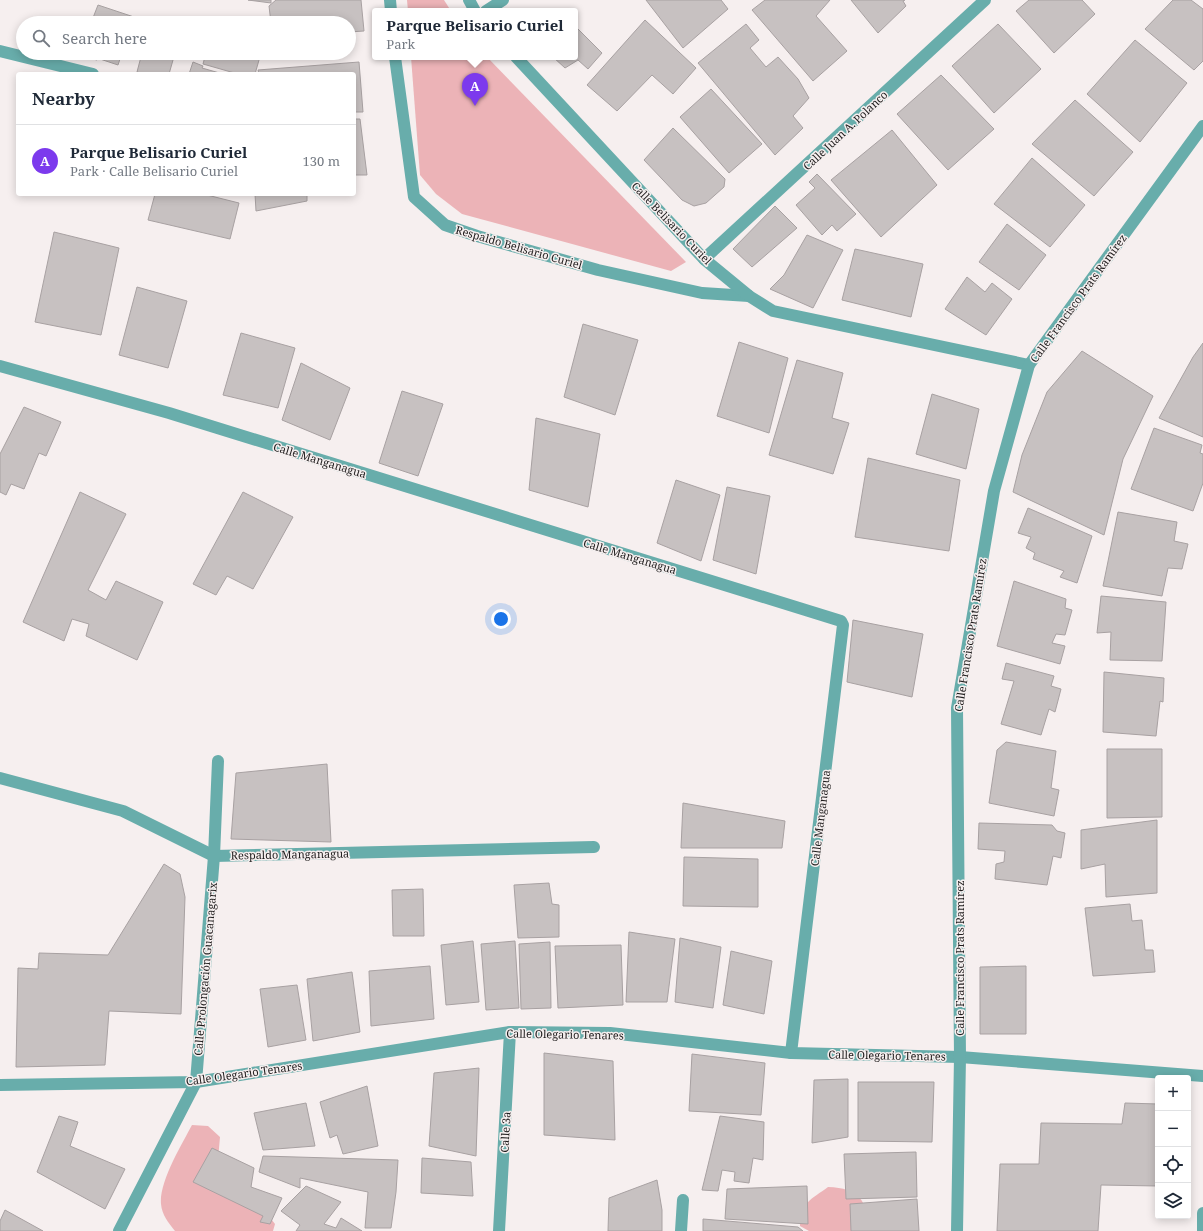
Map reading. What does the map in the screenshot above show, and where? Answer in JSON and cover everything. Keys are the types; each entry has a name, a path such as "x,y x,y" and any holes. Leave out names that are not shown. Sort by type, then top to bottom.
{"street":[{"path":"491,8 503,0"},
{"name":"Calle Juan A. Polanco","path":"704,259 985,0"},
{"path":"0,51 16,55"},
{"path":"36,60 85,72"},
{"name":"Respaldo Belisario Curiel","path":"396,60 414,197 445,225 477,236 598,270 702,293 749,296"},
{"name":"Calle Belisario Curiel","path":"519,60 704,259 749,296 773,311 1029,365"},
{"name":"Calle Francisco Prats Ramírez","path":"957,1231 960,1057 957,708 994,490 1029,365 1203,126"},
{"name":"Calle Manganagua","path":"0,366 169,413 841,621 843,625 792,1054"},
{"name":"Calle Prolongación Guacanagarix","path":"119,1231 196,1082 214,856 218,761"},
{"name":"Respaldo Manganagua","path":"0,778 123,811 214,856 594,847"},
{"name":"Calle Olegario Tenares","path":"0,1085 196,1082 510,1032 610,1033 792,1054 960,1057 1203,1076"},
{"name":"Calle 3a","path":"499,1231 510,1032"},
{"path":"681,1231 683,1200"},
{"path":"1203,1213 1203,1231"}],"shaded area":[{"path":"407,0 444,0 449,8 408,8"},
{"path":"411,60 490,60 686,262 671,271 462,214 436,194 420,175"},
{"path":"192,1125 208,1126 220,1137 217,1170 265,1211 275,1224 273,1231 175,1231 170,1225 163,1212 161,1195 167,1174"},
{"path":"828,1187 847,1190 860,1198 866,1211 868,1231 809,1231 800,1226 800,1218 804,1207 808,1202"}],"building":[{"path":"248,0 271,0 271,3"},
{"path":"276,0 361,0 364,31 356,32 356,16 270,16 269,6"},
{"path":"646,0 721,0 728,9 683,48"},
{"path":"765,0 830,0 816,16 847,51 813,81 752,10"},
{"path":"851,0 905,0 903,1 906,6 878,33"},
{"path":"1029,0 1082,0 1095,14 1054,53 1016,11"},
{"path":"1173,0 1191,0 1203,9 1203,61 1194,70 1145,29"},
{"path":"98,5 131,16 94,16"},
{"path":"645,20 696,68 673,94 652,75 617,111 587,85"},
{"path":"746,24 759,40 750,48 766,67 778,57 798,79 809,98 793,116 803,128 775,155 698,63"},
{"path":"998,24 1041,69 994,113 952,66"},
{"path":"578,29 602,53 588,69 578,60"},
{"path":"1135,40 1187,83 1140,142 1087,94"},
{"path":"103,60 120,60 118,65"},
{"path":"140,60 173,60 170,72 137,72"},
{"path":"204,60 259,60 256,72 231,72 203,64"},
{"path":"556,60 578,60 565,68"},
{"path":"193,62 203,66 202,68 216,72 190,72"},
{"path":"359,62 363,112 356,112 356,72 258,72 258,70"},
{"path":"941,75 994,129 948,170 897,114"},
{"path":"711,89 762,144 729,173 680,117"},
{"path":"1075,100 1133,152 1094,196 1032,144"},
{"path":"356,119 360,119 367,175 356,175"},
{"path":"673,128 725,179 724,187 706,203 694,206 682,200 644,160"},
{"path":"892,130 937,185 881,237 831,180"},
{"path":"1032,158 1085,205 1050,247 994,204"},
{"path":"817,174 856,214 837,231 832,225 822,235 796,205 815,188 809,182"},
{"path":"154,196 211,196 239,203 230,239 148,220"},
{"path":"255,196 307,196 307,201 256,211"},
{"path":"775,206 797,228 752,267 733,249"},
{"path":"1007,224 1046,255 1019,290 979,262"},
{"path":"54,232 119,248 101,335 35,322"},
{"path":"807,235 843,250 813,308 770,289 784,275"},
{"path":"855,249 923,264 911,317 842,300"},
{"path":"967,277 985,292 992,283 1012,299 986,335 945,309"},
{"path":"137,287 187,301 168,368 119,355"},
{"path":"583,324 638,340 615,415 564,397"},
{"path":"241,333 295,348 278,408 223,395"},
{"path":"739,342 788,358 769,433 717,416"},
{"path":"1203,343 1203,437 1159,418 1193,357"},
{"path":"1082,351 1153,396 1123,459 1104,535 1013,492 1022,455 1047,392"},
{"path":"797,360 843,373 832,418 849,423 833,474 769,455"},
{"path":"301,363 350,388 330,440 282,420"},
{"path":"402,391 443,404 418,476 379,463"},
{"path":"932,394 979,409 966,469 916,454"},
{"path":"24,407 61,422 46,456 39,453 24,489 11,484 6,495 0,492 0,454"},
{"path":"536,418 600,434 588,507 529,490"},
{"path":"1154,428 1202,445 1200,453 1203,454 1203,483 1193,511 1131,489"},
{"path":"868,458 960,480 949,551 855,537"},
{"path":"676,480 720,495 701,561 657,543"},
{"path":"727,487 770,496 756,574 713,560"},
{"path":"80,492 126,514 88,590 106,600 116,581 163,602 137,660 86,636 89,624 72,619 64,641 23,622"},
{"path":"243,492 293,517 253,589 227,576 216,595 193,584"},
{"path":"1028,508 1092,536 1077,583 1060,577 1064,571 1033,559 1035,553 1026,548 1031,537 1018,533"},
{"path":"1118,512 1177,522 1174,541 1188,544 1182,569 1168,568 1162,596 1103,586"},
{"path":"1014,581 1066,599 1065,608 1072,610 1065,635 1056,634 1052,643 1065,646 1060,664 997,646"},
{"path":"1101,596 1166,602 1162,661 1110,660 1111,632 1097,633"},
{"path":"853,620 923,634 912,697 847,682"},
{"path":"1006,663 1054,676 1051,686 1061,689 1055,712 1049,709 1041,735 1001,724 1014,681 1002,679"},
{"path":"1104,672 1164,678 1163,702 1160,701 1156,736 1103,732"},
{"path":"1006,742 1056,751 1051,788 1059,790 1054,816 989,803 997,750"},
{"path":"1107,749 1162,749 1162,817 1107,818"},
{"path":"327,764 331,842 231,839 236,773"},
{"path":"683,803 785,821 782,848 681,848"},
{"path":"1157,820 1157,893 1106,897 1105,864 1081,869 1081,830"},
{"path":"979,823 1052,825 1057,831 1065,833 1061,858 1053,856 1047,885 995,879 996,864 1004,862 1005,851 978,849"},
{"path":"684,857 758,859 758,907 683,906"},
{"path":"164,864 180,874 185,897 181,1014 109,1011 105,1065 16,1067 18,968 38,969 39,953 108,955"},
{"path":"549,883 552,904 559,905 559,937 518,938 514,885"},
{"path":"423,889 424,936 393,936 392,890"},
{"path":"1130,904 1132,921 1142,920 1145,950 1153,950 1155,972 1093,976 1085,908"},
{"path":"629,932 675,939 667,1002 626,1002"},
{"path":"680,938 721,947 713,1008 675,1002"},
{"path":"473,941 479,1002 446,1005 441,945"},
{"path":"515,941 519,1008 486,1010 481,944"},
{"path":"550,942 551,1008 521,1009 519,944"},
{"path":"621,945 623,1005 558,1008 555,946"},
{"path":"731,951 772,961 764,1014 723,1005"},
{"path":"430,966 434,1019 371,1026 369,971"},
{"path":"1026,966 1026,1034 980,1034 980,967"},
{"path":"352,972 360,1032 313,1041 307,979"},
{"path":"297,985 306,1040 268,1047 260,989"},
{"path":"544,1053 613,1061 615,1140 544,1135"},
{"path":"692,1054 765,1063 761,1115 689,1111"},
{"path":"479,1068 476,1156 429,1146 434,1073"},
{"path":"848,1079 848,1137 812,1143 814,1080"},
{"path":"858,1082 934,1082 932,1142 858,1141"},
{"path":"367,1086 378,1146 343,1154 337,1135 330,1138 320,1102"},
{"path":"306,1103 315,1146 263,1150 254,1113"},
{"path":"1125,1103 1155,1104 1155,1186 1101,1185 1098,1231 997,1231 1000,1164 1039,1164 1041,1123 1122,1124"},
{"path":"59,1116 78,1122 70,1146 125,1169 105,1209 37,1172"},
{"path":"720,1116 764,1122 763,1160 753,1158 749,1183 734,1181 735,1172 722,1170 718,1191 702,1190"},
{"path":"212,1148 254,1168 251,1187 282,1198 270,1224 260,1222 263,1216 193,1182"},
{"path":"916,1152 917,1197 846,1199 844,1154"},
{"path":"263,1156 398,1160 396,1192 391,1228 365,1228 368,1192 300,1178 300,1188 259,1172"},
{"path":"422,1158 471,1162 473,1196 421,1193"},
{"path":"657,1180 662,1210 662,1231 608,1231 609,1198"},
{"path":"306,1186 341,1202 324,1224 336,1228 341,1218 362,1231 296,1231 300,1225 281,1211"},
{"path":"807,1186 808,1224 725,1219 727,1189"},
{"path":"917,1199 919,1231 851,1231 850,1204"},
{"path":"5,1210 43,1231 0,1231 0,1221"},
{"path":"703,1219 798,1227 803,1231 703,1231"}],"place":[{"name":"Parque Belisario Curiel","path":"475,106"}]}
